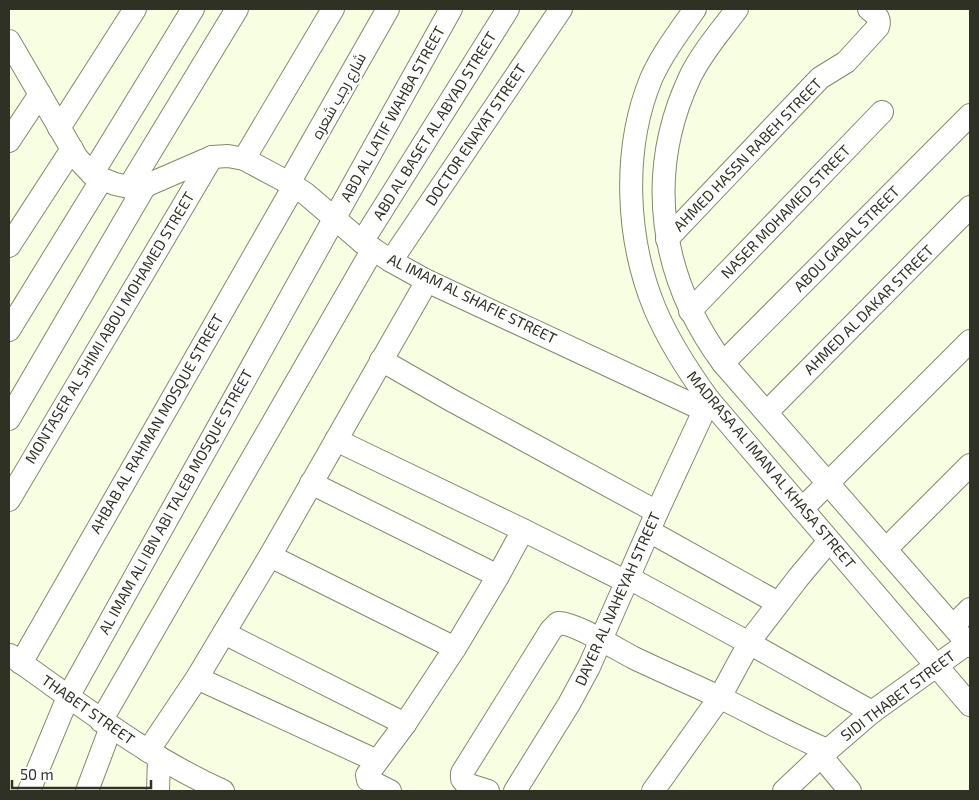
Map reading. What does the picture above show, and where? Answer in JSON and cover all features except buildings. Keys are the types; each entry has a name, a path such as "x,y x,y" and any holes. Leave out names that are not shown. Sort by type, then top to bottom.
{"street":[{"path":"59,128 135,9"},
{"path":"9,330 193,9"},
{"path":"9,419 237,9"},
{"path":"244,159 333,9"},
{"name":"شارع رجب شعره","path":"291,184 388,9"},
{"name":"ABD AL LATIF WAHBA STREET","path":"335,219 451,9"},
{"name":"ABD AL BASET AL ABYAD STREET","path":"375,251 508,9"},
{"name":"DOCTOR ENAYAT STREET","path":"375,251 561,9"},
{"name":"MADRASA AL IMAN AL KHASA STREET","path":"695,9 664,54 652,78 644,100 633,155 633,217 644,275 663,326 707,405 802,509 970,705"},
{"path":"738,9 700,60 687,85 674,120 666,156 664,211 667,239 676,276 690,311 718,357 969,645"},
{"name":"AHMED HASSN RABEH STREET","path":"667,239 820,78 846,62 878,28 880,22 878,16 869,9"},
{"path":"9,43 59,128 84,166 97,176 115,184 137,186"},
{"path":"9,141 40,94"},
{"name":"NASER MOHAMED STREET","path":"690,311 882,112"},
{"name":"ABOU GABAL STREET","path":"687,370 718,357 970,115"},
{"path":"9,246 72,149"},
{"name":"AL IMAM AL SHAFIE STREET","path":"137,186 212,157 228,156 244,159 291,184 375,251 427,281 707,405"},
{"name":"MONTASER AL SHIMI ABOU MOHAMED STREET","path":"9,500 212,157"},
{"name":"AHBAB AL RAHMAN MOSQUE STREET","path":"14,663 291,184"},
{"name":"AHMED AL DAKAR STREET","path":"767,412 970,207"},
{"name":"AL IMAM ALI IBN ABI TALEB MOSQUE STREET","path":"29,791 68,696 335,219"},
{"path":"87,791 106,724 375,251"},
{"path":"158,791 154,754 427,281"},
{"path":"802,509 970,341"},
{"path":"381,360 502,428 778,603"},
{"name":"DAYER AL NAHEYAH STREET","path":"515,791 569,704 602,640 652,522 707,405"},
{"path":"336,440 420,482 628,580 749,643 872,712"},
{"path":"886,549 970,465"},
{"path":"311,483 498,576"},
{"path":"390,791 367,779 367,775 405,724 455,648 523,530"},
{"path":"653,791 720,698 749,643 778,603 829,541"},
{"path":"270,556 455,648"},
{"path":"953,626 970,609"},
{"path":"488,791 466,784 462,779 462,773 551,630 558,623 602,640 673,677 781,729 824,753 850,791"},
{"path":"224,633 405,724"},
{"name":"SIDI THABET STREET","path":"791,789 824,753 872,712 969,645"},
{"name":"THABET STREET","path":"14,663 68,696 106,724 154,754 222,791"},
{"path":"197,678 377,761"}]}
